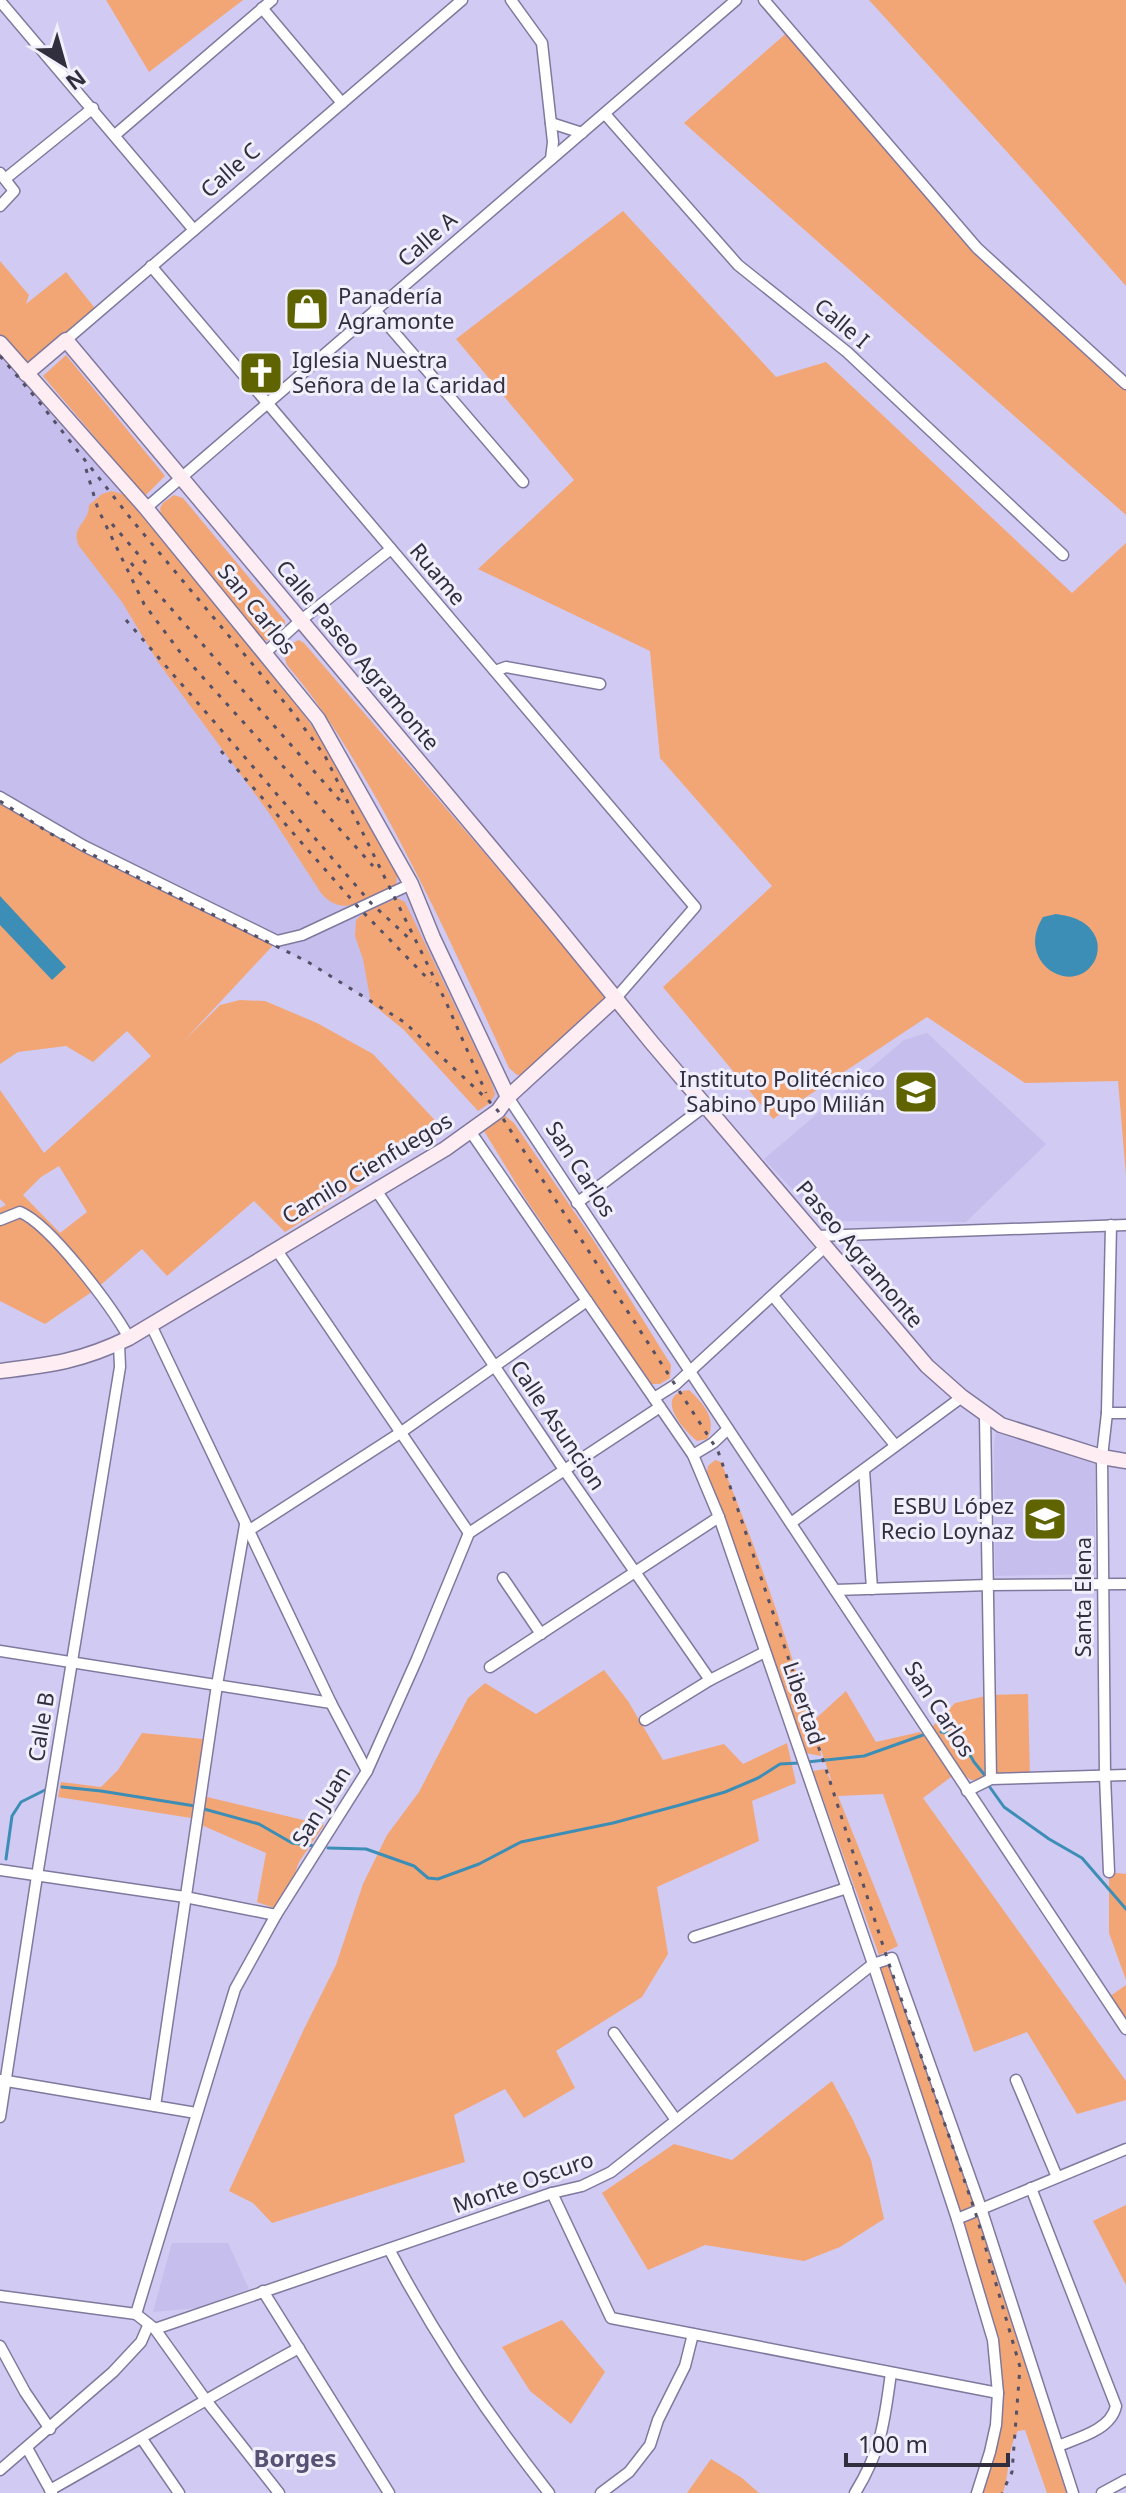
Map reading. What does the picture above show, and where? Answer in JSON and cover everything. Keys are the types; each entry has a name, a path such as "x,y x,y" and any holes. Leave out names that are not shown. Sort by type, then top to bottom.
{"street":[{"path":"115,135 272,0"},
{"name":"Calle C","path":"26,374 462,0"},
{"path":"511,0 542,43 551,123 551,159"},
{"name":"Calle A","path":"146,508 736,0"},
{"path":"764,0 977,248 1126,384"},
{"path":"0,1 194,230"},
{"path":"262,8 342,103"},
{"path":"0,206 14,191 3,176 93,108"},
{"name":"Calle I","path":"605,114 738,265 847,352 1063,555"},
{"path":"551,123 582,133"},
{"name":"Ruame","path":"151,266 695,907"},
{"path":"375,310 523,482"},
{"name":"Calle Paseo Agramonte","path":"66,340 616,998"},
{"name":"San Carlos","path":"0,343 146,508 318,719 411,884 508,1097 1126,2029"},
{"path":"265,653 391,549"},
{"path":"495,671 506,667 600,684"},
{"path":"0,797 84,846 277,941 302,935 411,884"},
{"name":"Camilo Cienfuegos","path":"0,1371 72,1361 124,1341 470,1131 498,1111 508,1097 616,998 695,907"},
{"name":"Paseo Agramonte","path":"616,998 921,1360 962,1397 1001,1425 1102,1457 1126,1461"},
{"path":"577,1203 705,1106"},
{"name":"Libertad","path":"470,1131 693,1455 719,1517 873,1964 957,2219 993,2340 998,2393 996,2425 977,2493"},
{"name":"Calle Asuncion","path":"376,1190 710,1680"},
{"path":"0,1220 20,1212 28,1215 115,1313 124,1341"},
{"name":"Santa Elena","path":"1109,1872 1102,1457 1107,1413 1111,1225"},
{"path":"276,1249 469,1533 565,1471 657,1403 773,1296 822,1241 1126,1225"},
{"path":"773,1296 895,1445"},
{"path":"155,2106 217,1685 246,1528 400,1433 587,1301"},
{"path":"151,1325 246,1528 367,1771"},
{"name":"Calle B","path":"0,2117 3,2081 124,1341"},
{"path":"791,1523 962,1397"},
{"path":"1107,1413 1126,1413"},
{"path":"985,1415 991,1779"},
{"path":"693,1455 728,1429"},
{"path":"864,1470 872,1589"},
{"path":"490,1667 719,1517"},
{"name":"San Juan","path":"136,2314 235,1989 276,1915 367,1771 469,1533"},
{"path":"503,1578 541,1634"},
{"path":"835,1590 1126,1584"},
{"path":"0,1651 331,1703"},
{"path":"645,1720 710,1680 765,1652"},
{"path":"967,1791 991,1779 1126,1775"},
{"path":"0,1870 185,1897 276,1915"},
{"path":"694,1937 847,1888"},
{"name":"Monte Oscuro","path":"152,2327 552,2193 582,2186 611,2172 873,1964 887,1958 894,1960 981,2208"},
{"path":"614,2033 676,2120"},
{"path":"1016,2080 1057,2177"},
{"path":"3,2081 196,2113"},
{"path":"957,2219 1126,2149"},
{"path":"1031,2188 1116,2406 1114,2416 1103,2426 1058,2446"},
{"path":"552,2193 611,2318 998,2393"},
{"path":"981,2208 1073,2493"},
{"path":"389,2249 422,2311 463,2377 549,2493"},
{"path":"263,2291 389,2493"},
{"path":"0,2296 136,2314 152,2327 279,2493"},
{"path":"0,2470 50,2429 131,2354 152,2327"},
{"path":"601,2493 629,2472 650,2445 658,2420 685,2366 693,2334"},
{"path":"0,2346 50,2429"},
{"path":"27,2448 51,2492 205,2399 299,2348"},
{"path":"855,2493 871,2468 883,2433 891,2373"},
{"path":"142,2439 179,2493"},
{"path":"1102,2493 1126,2480"}],"shaded area":[{"path":"106,0 243,0 149,72"},
{"path":"869,0 1126,0 1126,286 1027,174"},
{"path":"790,30 977,248 1126,384 1126,515 684,123"},
{"path":"623,211 776,377 826,362 1072,593 1126,543 1126,1175 1118,1081 1025,1083 927,1017 773,1119 663,987 772,886 660,758 650,651 478,569 574,480 456,339"},
{"path":"0,261 29,295 26,304 66,272 98,312 26,374 0,343"},
{"path":"0,343 318,719 400,861 508,1097 498,1111 404,1022 308,962 51,834 0,801"},
{"path":"66,355 165,476 145,496 43,376"},
{"path":"112,491 125,495 304,715 319,736 397,876 396,885 348,906 330,901 321,893 269,813 158,662 122,602 79,546 78,529 89,505 102,494"},
{"path":"174,495 183,498 285,621 285,625 267,641 161,514 163,503"},
{"path":"299,640 602,990 605,997 602,1002 522,1075 509,1068 463,968 379,803 336,731 287,665 286,650"},
{"path":"0,801 51,834 277,941 183,1042 220,1005 240,1000 265,1001 317,1023 373,1054 445,1131 285,1232 254,1201 167,1276 142,1249 96,1289 45,1324 0,1301 0,1208 6,1205 0,1199 0,1090 44,1153 151,1056 127,1031 93,1062 66,1046 18,1052 0,1064","holes":["59,1166 87,1212 60,1233 23,1195 41,1177"]},
{"path":"397,898 405,902 491,1081 495,1094 490,1103 478,1111 404,1030 371,1003 363,959 355,936 356,920"},
{"name":"Instituto Politécnico Sabino Pupo Milián","path":"927,1033 1046,1144 966,1222 822,1221 764,1159 904,1040"},
{"path":"504,1115 514,1123 594,1241 671,1365 670,1378 660,1384 651,1384 525,1198 484,1131"},
{"path":"689,1390 704,1406 710,1419 707,1439 697,1441 684,1429 674,1412 673,1398"},
{"name":"ESBU López Recio Loynaz","path":"996,1433 1095,1464 1095,1574 995,1576"},
{"path":"715,1460 721,1462 746,1526 812,1722 846,1691 876,1742 920,1732 955,1767 931,1728 955,1703 990,1695 1028,1694 1030,1778 971,1780 959,1771 923,1798 1126,2081 1126,2100 1077,2114 1027,2032 974,2052 883,1794 838,1796 898,1946 879,1955 813,1771 825,1769 833,1785 820,1747 821,1756 806,1753 707,1472 708,1466"},
{"path":"604,1670 628,1701 663,1760 724,1744 743,1764 787,1743 796,1783 752,1801 759,1841 657,1887 668,1954 642,1997 556,2051 575,2088 524,2118 505,2089 454,2115 465,2162 272,2223 253,2203 229,2191 336,1965 363,1884 387,1835 419,1792 468,1698 485,1683 536,1714"},
{"path":"142,1733 203,1739 191,1818 58,1797 61,1782 101,1787 118,1770"},
{"path":"203,1796 324,1825 274,1908 257,1902 266,1853 199,1824"},
{"path":"1109,1872 1126,1874 1126,1980 1109,1933"},
{"path":"892,1958 1073,2493 1047,2493 1025,2430 1018,2431 1014,2438 1003,2493 977,2493 996,2425 993,2340 873,1964"},
{"path":"1126,1985 1126,2029 1106,1999"},
{"path":"832,2081 871,2160 884,2219 840,2247 804,2261 705,2245 648,2270 602,2193 674,2144 732,2160"},
{"path":"1126,2205 1126,2285 1093,2221"},
{"path":"172,2243 228,2243 249,2289 197,2308 153,2312"},
{"path":"562,2320 605,2372 571,2424 530,2391 502,2347"},
{"path":"711,2459 742,2478 759,2493 687,2493"}],"water":[{"path":"0,896 66,967 52,980 0,925"},
{"path":"1056,914 1079,920 1089,927 1096,938 1098,947 1094,962 1084,972 1073,976 1061,975 1049,970 1041,961 1036,948 1036,933 1043,917"}],"waterway":[{"path":"941,1732 958,1734 987,1778"},
{"path":"807,1762 864,1756 923,1735"},
{"path":"328,1848 366,1849 414,1866 428,1878 438,1879 479,1864 521,1842 680,1805 725,1792 758,1778 780,1764 799,1763"},
{"path":"989,1786 1004,1807 1082,1858 1126,1909"},
{"path":"62,1787 195,1806"},
{"path":"6,1859 12,1816 21,1802 45,1790"},
{"path":"204,1809 259,1824 292,1843 315,1846"}],"railway":[{"path":"0,356 290,709 325,756 446,1002 486,1093"},
{"path":"86,469 98,509 144,604 180,652 373,866"},
{"path":"112,524 151,569"},
{"path":"131,563 342,803"},
{"path":"126,620 371,903 413,942"},
{"path":"221,751 359,908 431,982"},
{"path":"0,801 51,834 308,962 404,1022 498,1111 718,1451 975,2211 1020,2367 1012,2472 1002,2493"}],"place":[{"name":"Panadería Agramonte","path":"307,309"},
{"name":"Iglesia Nuestra Señora de la Caridad","path":"261,373"},
{"name":"Instituto Politécnico Sabino Pupo Milián","path":"916,1092"},
{"name":"ESBU López Recio Loynaz","path":"1045,1519"}],"district":[{"name":"Borges","path":"295,2459"}]}
